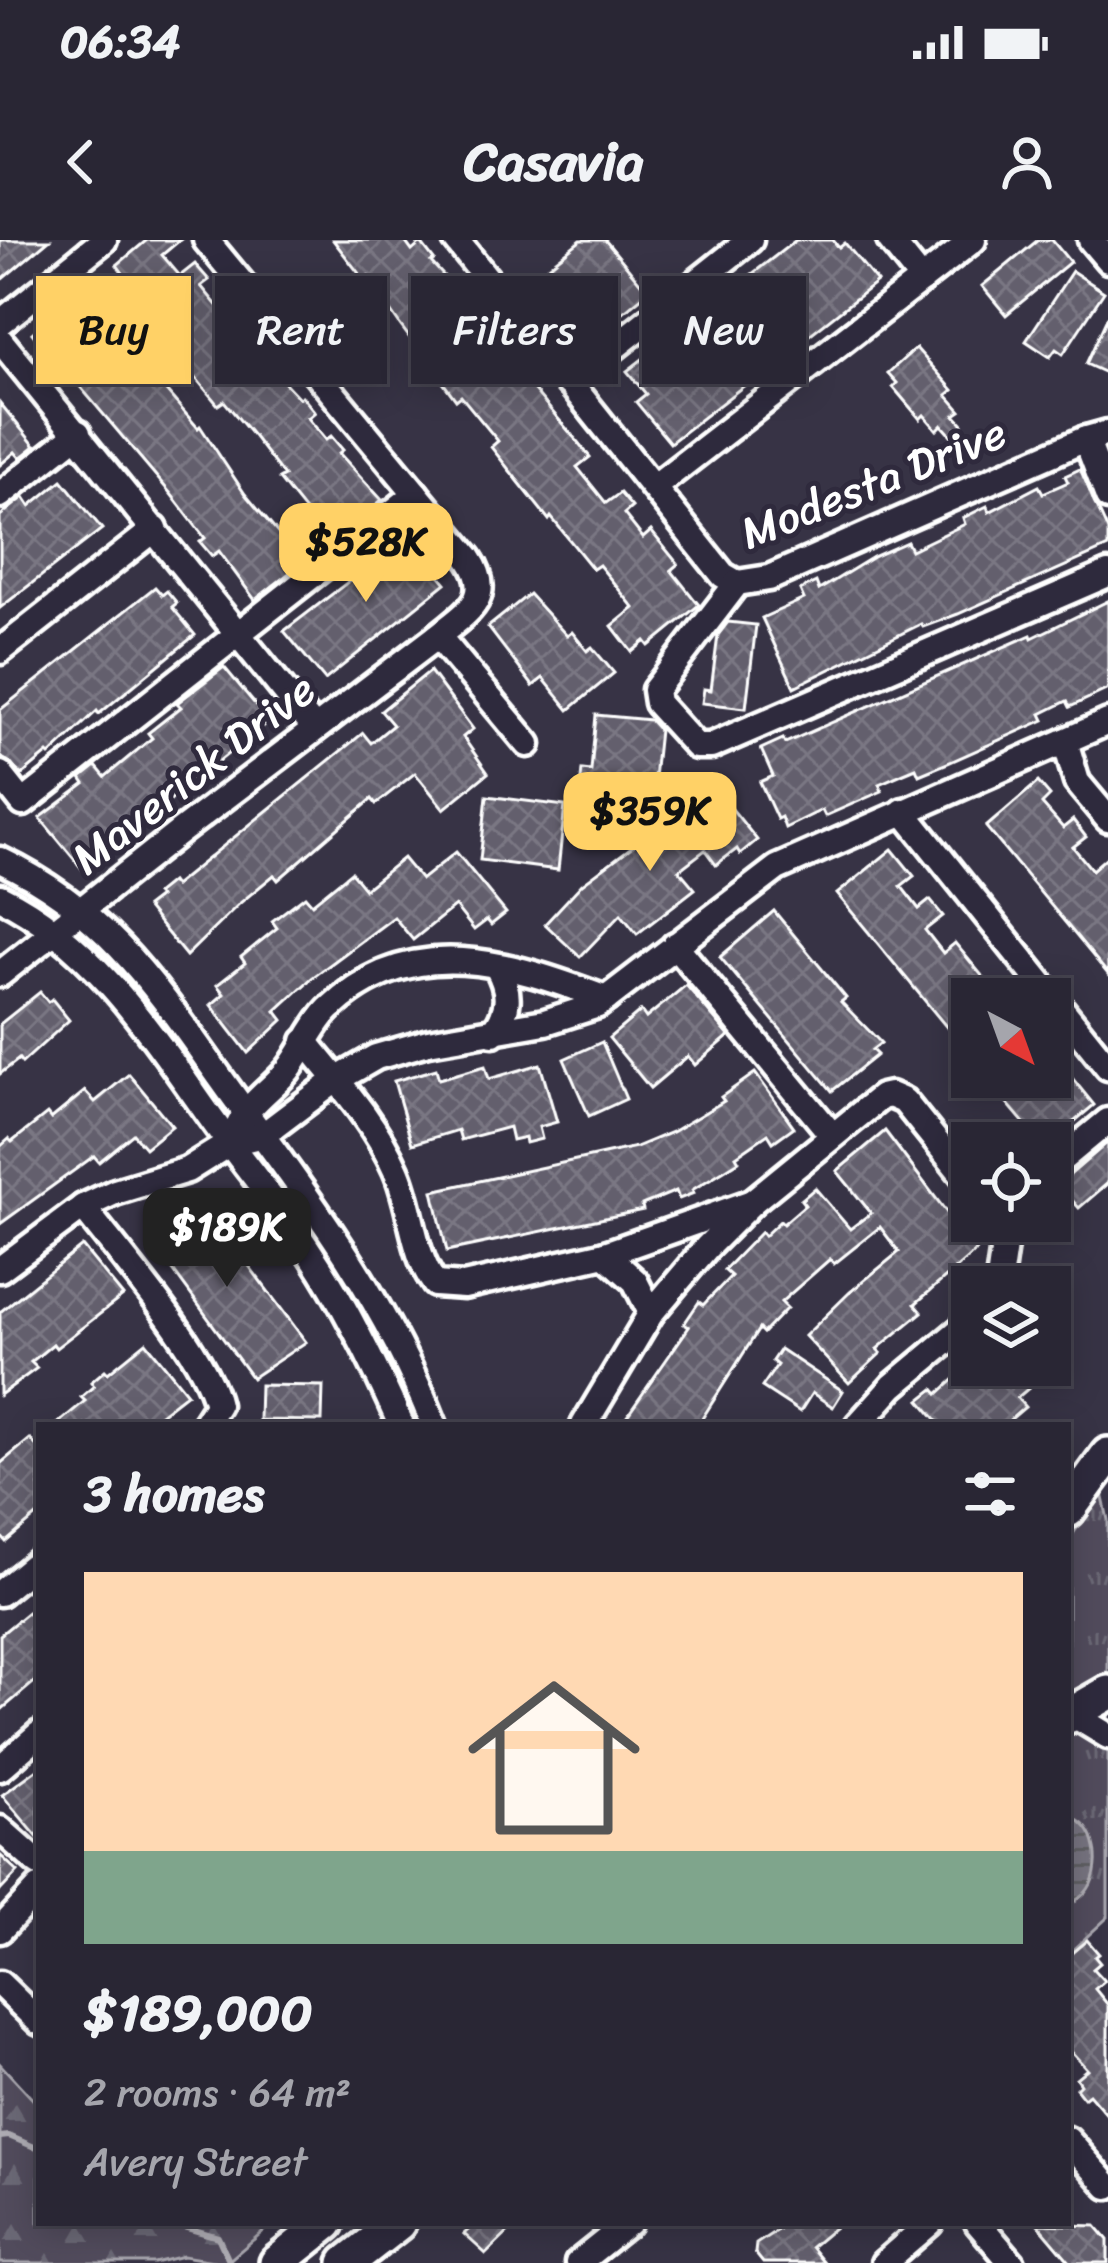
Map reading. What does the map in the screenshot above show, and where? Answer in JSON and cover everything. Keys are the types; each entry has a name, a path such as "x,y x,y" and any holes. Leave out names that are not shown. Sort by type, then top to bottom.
{"main road":[{"path":"1071,1506 1108,1455"},
{"path":"1071,1714 1108,1693"},
{"path":"287,2255 323,2226"},
{"path":"347,2263 394,2226"}],"street":[{"path":"0,323 104,240"},
{"path":"0,775 22,803 416,494 206,240"},
{"path":"456,240 484,276"},
{"path":"890,240 922,280"},
{"path":"654,487 973,240"},
{"path":"1091,240 1108,260"},
{"path":"618,342 736,244"},
{"path":"0,340 315,729"},
{"path":"570,384 723,575 737,584 656,690 657,703 696,746 711,746 1108,574"},
{"path":"0,495 78,433"},
{"path":"1097,436 1108,497"},
{"name":"Modesta Drive","path":"737,584 769,578 1097,436"},
{"name":"Maverick Drive","path":"0,974 475,605 481,584 473,565 416,494"},
{"path":"0,651 155,529"},
{"path":"438,636 528,745"},
{"path":"0,1269 83,1207 187,1170 230,1143 263,1135 336,1080 376,1057 428,1042 545,1022 606,999 767,874 1108,722"},
{"path":"1065,741 1077,782 1108,819"},
{"path":"904,811 1108,1067"},
{"path":"0,860 47,884 119,943 336,1234 369,1287 433,1422"},
{"path":"0,897 56,932 118,995 169,1057 310,1251 344,1306 400,1422"},
{"path":"676,945 832,1136"},
{"path":"230,1143 246,1112 290,1068 326,1011 389,967 445,959 563,982 606,999"},
{"path":"493,1033 508,1000 497,967"},
{"path":"305,1041 372,1126 394,1165 426,1270 435,1284 464,1286 605,1255 752,1202"},
{"path":"586,1422 652,1313 706,1247 752,1202 871,1104 890,1095 904,1101 951,1160"},
{"path":"1071,1151 1108,1121"},
{"path":"83,1207 206,1376 210,1415"},
{"path":"605,1255 635,1281 652,1313"},
{"path":"861,1422 893,1386 951,1338"},
{"path":"0,1593 36,1563"},
{"path":"1071,1716 1108,1736"},
{"path":"0,1768 36,1737"},
{"path":"0,1829 36,1861"},
{"path":"0,1930 36,1891"},
{"path":"0,1984 36,2019"},
{"path":"1071,2143 1108,2186"},
{"path":"578,2263 624,2226"},
{"path":"884,2263 927,2226"},
{"path":"981,2226 1012,2263"}],"green space":[{"path":"1102,1493 1108,1520 1108,1679 1071,1699 1071,1537"},
{"path":"1108,1714 1108,1917 1071,1951 1071,1733"},
{"path":"0,2064 36,2103 36,2226 269,2226 226,2263 183,2256 154,2263 0,2263"}],"shaded area":[{"path":"1071,1818 1086,1828 1095,1849 1095,1873 1085,1893 1071,1904"}],"building":[{"path":"0,240 49,240 0,281"},
{"path":"147,240 180,240 162,255 180,276 125,276 117,265"},
{"path":"333,240 404,240 412,251 421,243 444,276 411,276 411,340 387,306 387,276 361,276"},
{"path":"581,240 605,240 642,285 642,297 618,316 618,276 536,276"},
{"path":"796,240 833,240 839,248 845,243 877,282 806,338 806,276 750,276"},
{"path":"1038,240 1052,240 1070,262 1006,315 982,286"},
{"path":"195,264 209,280 201,286 215,303 215,384 286,384 315,412 308,418 326,440 331,436 343,450 339,453 382,500 329,541 279,479 284,476 254,437 224,401 218,405 191,372 191,276 180,276"},
{"path":"1072,271 1104,292 1063,354 1056,349 1050,357 1026,341"},
{"path":"1108,316 1108,374 1086,364"},
{"path":"916,348 953,390 947,395 961,411 955,415 963,424 951,435 942,425 937,430 924,415 920,419 893,387 897,383 888,373"},
{"path":"642,359 642,384 746,384 670,443 636,402 646,394 627,371"},
{"path":"78,384 160,384 200,426 245,494 296,548 291,552 301,564 255,600 219,551 212,556 200,542 205,538"},
{"path":"444,384 529,384 590,457 577,467 606,503 620,493 632,507 624,514 643,538 651,531 678,564 671,570 699,605 649,646 645,641 632,652 612,626 634,608 599,565 593,569 551,517 549,520 491,447 498,441 461,396 456,400"},
{"path":"0,403 35,446 20,458 15,452 0,465"},
{"path":"1080,469 1108,531 1108,547 958,614 921,624 794,687 762,618 804,599 800,590 816,582 819,590 873,557 907,542 911,550 965,524 963,518 987,506 989,512 1039,486 1043,493 1068,482 1065,476"},
{"path":"62,480 102,529 0,608 0,516 24,497 30,506"},
{"path":"400,528 446,583 325,680 284,631 361,572 372,560 368,554"},
{"path":"155,587 162,595 167,591 177,603 172,607 195,635 22,775 0,756 0,710"},
{"path":"529,594 567,636 572,632 587,651 592,647 614,673 569,710 543,678 533,686 488,627"},
{"path":"1108,601 1108,689 1070,707 1067,701 1041,714 1044,720 919,775 916,768 879,784 882,791 825,816 822,810 785,828 781,817 777,819 760,782 773,776 761,749 1032,638"},
{"path":"728,622 756,625 746,708 702,703 704,689 711,690 718,635"},
{"path":"224,667 269,721 83,870 40,818 85,784 81,778 96,766 105,777 152,738 148,733 181,707 177,703"},
{"path":"430,671 473,729 463,737 488,773 444,809 415,773 376,804 372,799 278,880 274,875 240,903 186,956 146,907 159,897 156,894 171,882 174,886 363,733 371,743 393,725 381,711"},
{"path":"596,715 650,720 659,730 652,797 580,789 582,770 591,771"},
{"path":"1038,782 1050,796 1042,804 1063,828 1073,820 1086,837 1073,847 1092,870 1108,856 1108,974 986,827"},
{"path":"716,789 757,840 740,854 737,849 716,865 705,850 679,870 695,889 637,934 621,914 580,957 545,924 582,884 633,846 630,842 649,827 648,835"},
{"path":"487,796 565,806 558,870 480,860"},
{"path":"892,849 914,876 901,886 919,909 930,900 943,916 925,930 943,953 955,943 984,978 951,978 951,1032 837,894"},
{"path":"456,852 506,913 474,930 455,906 413,940 394,917 276,1011 283,1020 248,1053 211,1005 224,994 217,985 245,963 241,957 277,928 272,921 305,896 312,904 351,872 365,889 403,858 421,880"},
{"path":"774,911 846,998 841,1002 881,1043 872,1050 877,1055 832,1091 720,957"},
{"path":"686,985 729,1036 695,1065 688,1056 650,1088 609,1038 641,1011 646,1018"},
{"path":"40,992 69,1020 22,1063 19,1059 0,1074 0,1024"},
{"path":"602,1042 626,1099 589,1116 564,1059"},
{"path":"540,1064 557,1122 539,1127 542,1139 512,1140 509,1127 461,1140 458,1130 412,1144 394,1081 436,1069 439,1079 485,1066 489,1079"},
{"path":"755,1073 794,1127 773,1142 768,1134 694,1193 679,1199 676,1191 642,1205 643,1210 447,1251 433,1191 636,1147 724,1101 721,1097"},
{"path":"129,1074 172,1126 145,1148 133,1134 99,1162 94,1156 0,1224 0,1147 47,1114 51,1119 85,1091 95,1102"},
{"path":"1071,1077 1094,1105 1071,1124 1023,1122 1003,1098 1071,1098"},
{"path":"885,1131 951,1218 951,1242 969,1242 976,1251 959,1266 951,1266 951,1273 915,1304 922,1312 877,1349 881,1353 849,1383 805,1336 899,1252 880,1227 834,1264 830,1259 781,1302 787,1308 763,1333 759,1329 700,1422 623,1422 689,1327 684,1324 699,1302 703,1305 731,1276 724,1270 761,1232 764,1236 780,1221 783,1224 805,1205 801,1200 815,1188 850,1229 871,1213 837,1171"},
{"path":"1108,1142 1108,1183 1079,1208 1071,1199 1071,1174"},
{"path":"199,1199 306,1342 252,1378 150,1239"},
{"path":"82,1246 123,1296 56,1348 53,1344 31,1362 37,1368 0,1395 0,1312"},
{"path":"146,1342 187,1393 150,1422 60,1422 85,1401 81,1397 94,1386 91,1382 105,1370 108,1373"},
{"path":"780,1349 843,1391 833,1407 812,1393 800,1412 762,1387 777,1365 772,1361"},
{"path":"951,1382 951,1386 1030,1387 1017,1398 1025,1407 1008,1422 938,1422 920,1400 934,1389 938,1394"},
{"path":"260,1385 323,1386 322,1421 259,1420"},
{"path":"30,1439 36,1446 36,1517 6,1542 0,1535 0,1464"},
{"path":"36,1605 36,1681 0,1711 0,1635"},
{"path":"36,1770 36,1835 2,1795"},
{"path":"0,1855 18,1872 0,1891"},
{"path":"1087,1940 1099,1954 1095,1957 1100,1963 1093,1969 1104,1981 1095,1989 1108,2005 1108,2116 1089,2094 1084,2098 1076,2088 1080,2084 1076,2078 1087,2069 1071,2051 1071,1953"},
{"path":"473,2226 515,2226 486,2254 464,2234"},
{"path":"783,2226 836,2226 811,2247 824,2263 763,2263 755,2253 756,2244"},
{"path":"1040,2226 1096,2226 1108,2240 1108,2263 1071,2263"}],"waterway":[{"path":"0,2137 36,2148"},
{"path":"180,2226 218,2237 230,2263"}]}
